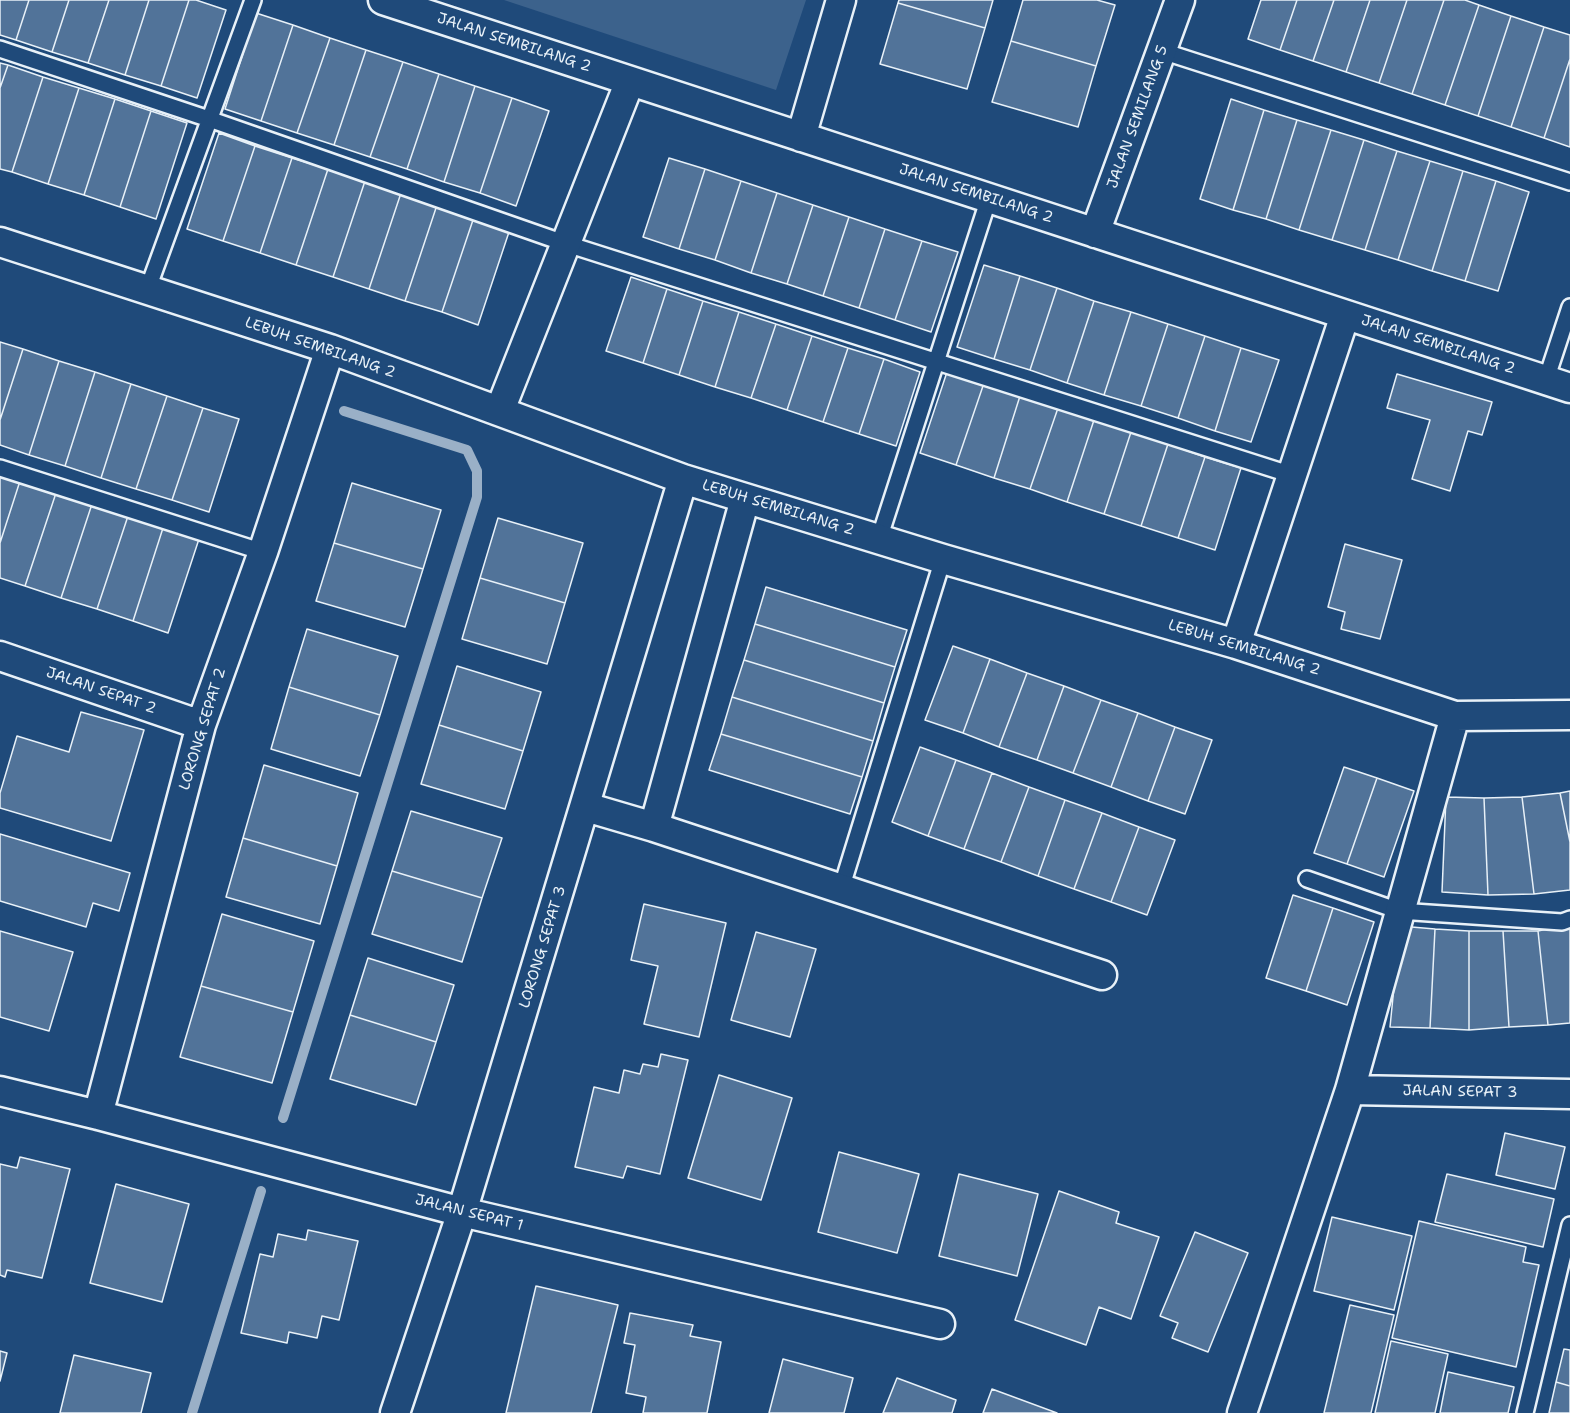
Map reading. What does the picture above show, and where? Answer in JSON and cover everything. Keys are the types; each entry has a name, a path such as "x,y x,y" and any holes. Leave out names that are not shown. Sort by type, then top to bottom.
{"street":[{"name":"JALAN SEMBILANG 2","path":"383,0 1558,384"},
{"path":"801,136 841,0"},
{"name":"JALAN SEMILANG 5","path":"1095,233 1180,0"},
{"path":"500,410 630,81"},
{"name":"LEBUH SEMBILANG 2","path":"0,242 330,350 500,410 683,479 943,559 1236,644 1455,716 1570,715"},
{"path":"1236,644 1345,315"},
{"name":"LORONG SEPAT 2","path":"98,1115 201,725 263,552 330,350"},
{"name":"LORONG SEPAT 3","path":"395,1413 462,1212 586,807 683,479"},
{"path":"654,827 745,499"},
{"name":"JALAN SEPAT 2","path":"0,656 201,725"},
{"path":"1242,1413 1350,1090 1455,716"},
{"path":"586,807 654,827 1102,975"},
{"name":"JALAN SEPAT 3","path":"1350,1090 1570,1094"},
{"name":"JALAN SEPAT 1","path":"0,1091 462,1212 940,1324"}],"lane":[{"path":"147,291 253,0"},
{"path":"0,49 567,244 1292,475"},
{"path":"1162,51 1570,182"},
{"path":"879,539 989,198"},
{"path":"1558,384 1570,307"},
{"path":"0,468 263,552"},
{"path":"841,888 943,559"},
{"path":"1307,879 1399,911 1562,922 1570,919"},
{"path":"1525,1413 1570,1225"}],"shaded area":[{"path":"504,0 806,0 776,90"}],"building":[{"path":"0,0 29,0 16,40 0,35"},
{"path":"29,0 69,0 52,52 16,40"},
{"path":"69,0 109,0 88,63 52,52"},
{"path":"109,0 149,0 125,75 88,63"},
{"path":"149,0 189,0 161,86 125,75"},
{"path":"189,0 196,0 226,10 197,98 161,86"},
{"path":"899,0 993,0 985,28 898,3"},
{"path":"1023,0 1097,0 1115,5 1096,66 1011,41"},
{"path":"1261,0 1297,0 1280,50 1248,39"},
{"path":"1297,0 1334,0 1313,61 1280,50"},
{"path":"1334,0 1370,0 1346,72 1313,61"},
{"path":"1370,0 1407,0 1379,83 1346,72"},
{"path":"1407,0 1444,0 1412,94 1379,83"},
{"path":"1444,0 1465,0 1479,5 1445,105 1412,94"},
{"path":"898,3 985,28 967,89 880,64"},
{"path":"1479,5 1511,16 1478,116 1445,105"},
{"path":"256,13 293,25 261,121 225,109"},
{"path":"1511,16 1544,27 1511,127 1478,116"},
{"path":"293,25 330,38 297,133 261,121"},
{"path":"1544,27 1570,35 1570,59 1544,138 1511,127"},
{"path":"330,38 366,50 334,145 297,133"},
{"path":"1011,41 1096,66 1078,127 992,102"},
{"path":"366,50 403,62 370,157 334,145"},
{"path":"1570,59 1570,147 1544,138"},
{"path":"403,62 439,74 407,169 370,157"},
{"path":"0,63 8,65 0,88"},
{"path":"8,65 43,77 12,172 0,169 0,88"},
{"path":"439,74 475,86 444,182 407,169"},
{"path":"43,77 79,88 48,184 12,172"},
{"path":"475,86 512,98 480,193 444,182"},
{"path":"79,88 115,99 84,195 48,184"},
{"path":"512,98 549,111 516,206 480,193"},
{"path":"115,99 151,111 120,207 84,195"},
{"path":"1231,99 1264,110 1233,210 1200,199"},
{"path":"1264,110 1297,120 1266,219 1233,210"},
{"path":"151,111 187,123 156,219 120,207"},
{"path":"1297,120 1331,130 1299,230 1266,219"},
{"path":"1331,130 1364,140 1332,240 1299,230"},
{"path":"219,133 255,146 223,241 187,229"},
{"path":"1364,140 1397,151 1365,250 1332,240"},
{"path":"255,146 292,158 260,253 223,241"},
{"path":"1397,151 1430,161 1398,260 1365,250"},
{"path":"292,158 328,169 296,265 260,253"},
{"path":"669,158 705,169 679,249 643,237"},
{"path":"1430,161 1463,171 1432,271 1398,260"},
{"path":"328,169 365,181 333,277 296,265"},
{"path":"705,169 741,181 715,260 679,249"},
{"path":"1463,171 1496,181 1465,281 1432,271"},
{"path":"365,181 401,193 369,289 333,277"},
{"path":"741,181 777,193 751,273 715,260"},
{"path":"1496,181 1529,192 1498,291 1465,281"},
{"path":"401,193 437,205 405,301 369,289"},
{"path":"777,193 813,205 787,284 751,273"},
{"path":"437,205 474,217 442,312 405,301"},
{"path":"813,205 849,217 823,296 787,284"},
{"path":"474,217 510,229 478,325 442,312"},
{"path":"849,217 885,229 859,308 823,296"},
{"path":"885,229 922,241 895,320 859,308"},
{"path":"922,241 958,252 931,332 895,320"},
{"path":"984,265 1020,276 994,359 957,347"},
{"path":"1020,276 1057,288 1030,370 994,359"},
{"path":"631,277 667,289 643,363 606,351"},
{"path":"1057,288 1094,301 1067,383 1030,370"},
{"path":"667,289 703,301 679,375 643,363"},
{"path":"703,301 739,312 715,387 679,375"},
{"path":"1094,301 1131,312 1104,395 1067,383"},
{"path":"739,312 776,324 751,398 715,387"},
{"path":"1131,312 1168,324 1141,406 1104,395"},
{"path":"776,324 812,336 787,410 751,398"},
{"path":"1168,324 1205,336 1178,418 1141,406"},
{"path":"812,336 848,348 823,422 787,410"},
{"path":"1205,336 1241,348 1215,431 1178,418"},
{"path":"0,342 23,349 0,420"},
{"path":"848,348 884,359 859,434 823,422"},
{"path":"1241,348 1279,360 1251,442 1215,431"},
{"path":"23,349 59,361 29,455 0,445 0,420"},
{"path":"884,359 920,372 896,446 859,434"},
{"path":"59,361 95,372 65,466 29,455"},
{"path":"95,372 131,384 101,478 65,466"},
{"path":"947,372 984,383 956,465 920,453"},
{"path":"1397,374 1492,402 1482,435 1468,431 1450,491 1412,479 1430,420 1387,408"},
{"path":"984,383 1020,396 994,478 956,465"},
{"path":"131,384 167,396 136,489 101,478"},
{"path":"167,396 203,408 172,500 136,489"},
{"path":"1020,396 1058,408 1030,489 994,478"},
{"path":"203,408 239,419 209,512 172,500"},
{"path":"1058,408 1094,420 1067,502 1030,489"},
{"path":"1094,420 1131,432 1104,514 1067,502"},
{"path":"1131,432 1168,444 1141,526 1104,514"},
{"path":"1168,444 1205,457 1178,538 1141,526"},
{"path":"1205,457 1241,468 1215,550 1178,538"},
{"path":"0,475 20,481 0,543"},
{"path":"20,481 56,493 25,586 0,578 0,543"},
{"path":"352,483 441,510 423,569 334,543"},
{"path":"56,493 92,504 61,598 25,586"},
{"path":"92,504 128,516 97,609 61,598"},
{"path":"128,516 163,528 133,621 97,609"},
{"path":"498,518 583,543 565,603 480,578"},
{"path":"163,528 199,539 168,633 133,621"},
{"path":"334,543 423,569 405,627 316,601"},
{"path":"1345,544 1402,560 1380,639 1341,629 1345,612 1328,607"},
{"path":"480,578 565,603 547,664 462,639"},
{"path":"766,587 907,630 895,667 755,624"},
{"path":"755,624 895,667 884,703 744,660"},
{"path":"307,629 398,656 380,715 289,687"},
{"path":"953,646 990,659 963,733 925,720"},
{"path":"990,659 1027,673 999,747 963,733"},
{"path":"744,660 884,703 873,741 732,697"},
{"path":"457,666 541,692 523,751 439,725"},
{"path":"1027,673 1064,686 1037,760 999,747"},
{"path":"1064,686 1101,700 1073,773 1037,760"},
{"path":"289,687 380,715 360,776 271,749"},
{"path":"732,697 873,741 862,777 721,734"},
{"path":"1101,700 1138,713 1111,787 1073,773"},
{"path":"81,712 144,730 111,841 0,808 0,793 17,736 69,752"},
{"path":"1138,713 1175,727 1148,801 1111,787"},
{"path":"439,725 523,751 505,809 421,784"},
{"path":"1175,727 1212,740 1185,814 1148,801"},
{"path":"721,734 862,777 850,814 709,770"},
{"path":"920,747 956,760 928,836 892,822"},
{"path":"956,760 992,773 964,849 928,836"},
{"path":"264,765 358,793 337,866 243,838"},
{"path":"1344,767 1377,778 1347,864 1314,853"},
{"path":"992,773 1029,787 1001,862 964,849"},
{"path":"1377,778 1414,791 1384,877 1347,864"},
{"path":"1029,787 1065,800 1038,876 1001,862"},
{"path":"1570,791 1570,842 1560,793"},
{"path":"1560,793 1570,842 1570,890 1534,894 1522,797"},
{"path":"1446,797 1484,798 1488,895 1442,892"},
{"path":"1522,797 1534,894 1488,895 1484,798"},
{"path":"1065,800 1102,813 1074,889 1038,876"},
{"path":"411,811 502,838 482,898 392,871"},
{"path":"1102,813 1139,827 1111,902 1074,889"},
{"path":"1139,827 1175,840 1147,915 1111,902"},
{"path":"0,834 130,873 119,911 93,903 86,927 0,901"},
{"path":"243,838 337,866 320,924 226,897"},
{"path":"392,871 482,898 462,962 372,934"},
{"path":"1293,895 1333,908 1306,991 1266,978"},
{"path":"644,904 726,923 699,1037 644,1024 658,966 631,960"},
{"path":"1333,908 1374,922 1347,1005 1306,991"},
{"path":"222,914 314,941 293,1012 201,986"},
{"path":"1570,924 1570,1023 1548,1025 1538,931"},
{"path":"1400,926 1435,929 1430,1028 1390,1027"},
{"path":"1435,929 1469,931 1469,1030 1430,1028"},
{"path":"0,931 73,952 49,1031 0,1017"},
{"path":"1469,931 1503,931 1509,1027 1469,1030"},
{"path":"1503,931 1538,931 1548,1025 1509,1027"},
{"path":"756,932 816,949 790,1037 731,1020"},
{"path":"368,958 454,985 436,1042 350,1015"},
{"path":"201,986 293,1012 272,1083 180,1057"},
{"path":"350,1015 436,1042 416,1105 330,1079"},
{"path":"661,1054 688,1060 660,1174 627,1166 623,1178 575,1167 594,1087 619,1093 624,1070 640,1074 643,1064 658,1067"},
{"path":"719,1075 792,1098 761,1200 688,1178"},
{"path":"1505,1133 1565,1147 1555,1189 1496,1175"},
{"path":"839,1152 919,1174 897,1253 818,1232"},
{"path":"20,1157 70,1169 42,1278 7,1270 5,1277 0,1275 0,1164 17,1168"},
{"path":"959,1174 1038,1194 1017,1276 939,1256"},
{"path":"1447,1174 1554,1199 1543,1247 1435,1222"},
{"path":"116,1184 189,1204 162,1302 90,1283"},
{"path":"1059,1191 1119,1212 1116,1223 1159,1237 1131,1319 1099,1307 1086,1345 1015,1320"},
{"path":"1332,1217 1412,1236 1394,1310 1314,1291"},
{"path":"1419,1221 1526,1247 1523,1262 1539,1265 1516,1367 1392,1338"},
{"path":"308,1230 358,1241 339,1320 322,1316 317,1338 289,1332 287,1343 241,1333 260,1254 273,1257 278,1234 306,1240"},
{"path":"1195,1232 1248,1253 1208,1352 1172,1338 1178,1323 1160,1316"},
{"path":"536,1286 618,1305 591,1413 506,1413"},
{"path":"1350,1305 1394,1315 1371,1413 1324,1413"},
{"path":"630,1313 693,1325 690,1336 721,1342 707,1413 643,1413 646,1397 626,1393 635,1345 624,1343"},
{"path":"1391,1341 1448,1354 1435,1413 1375,1413"},
{"path":"1564,1349 1570,1350 1570,1386 1556,1382"},
{"path":"0,1351 7,1353 0,1381"},
{"path":"74,1355 151,1373 141,1413 60,1413"},
{"path":"783,1359 853,1378 844,1413 769,1413"},
{"path":"1448,1372 1514,1387 1508,1413 1440,1413"},
{"path":"897,1378 956,1400 952,1413 883,1413"},
{"path":"1556,1382 1570,1386 1570,1413 1549,1413"},
{"path":"992,1389 1057,1413 983,1413"}],"waterway":[{"path":"283,1118 477,497 477,471 467,450 344,411"},
{"path":"192,1413 261,1191"}]}
